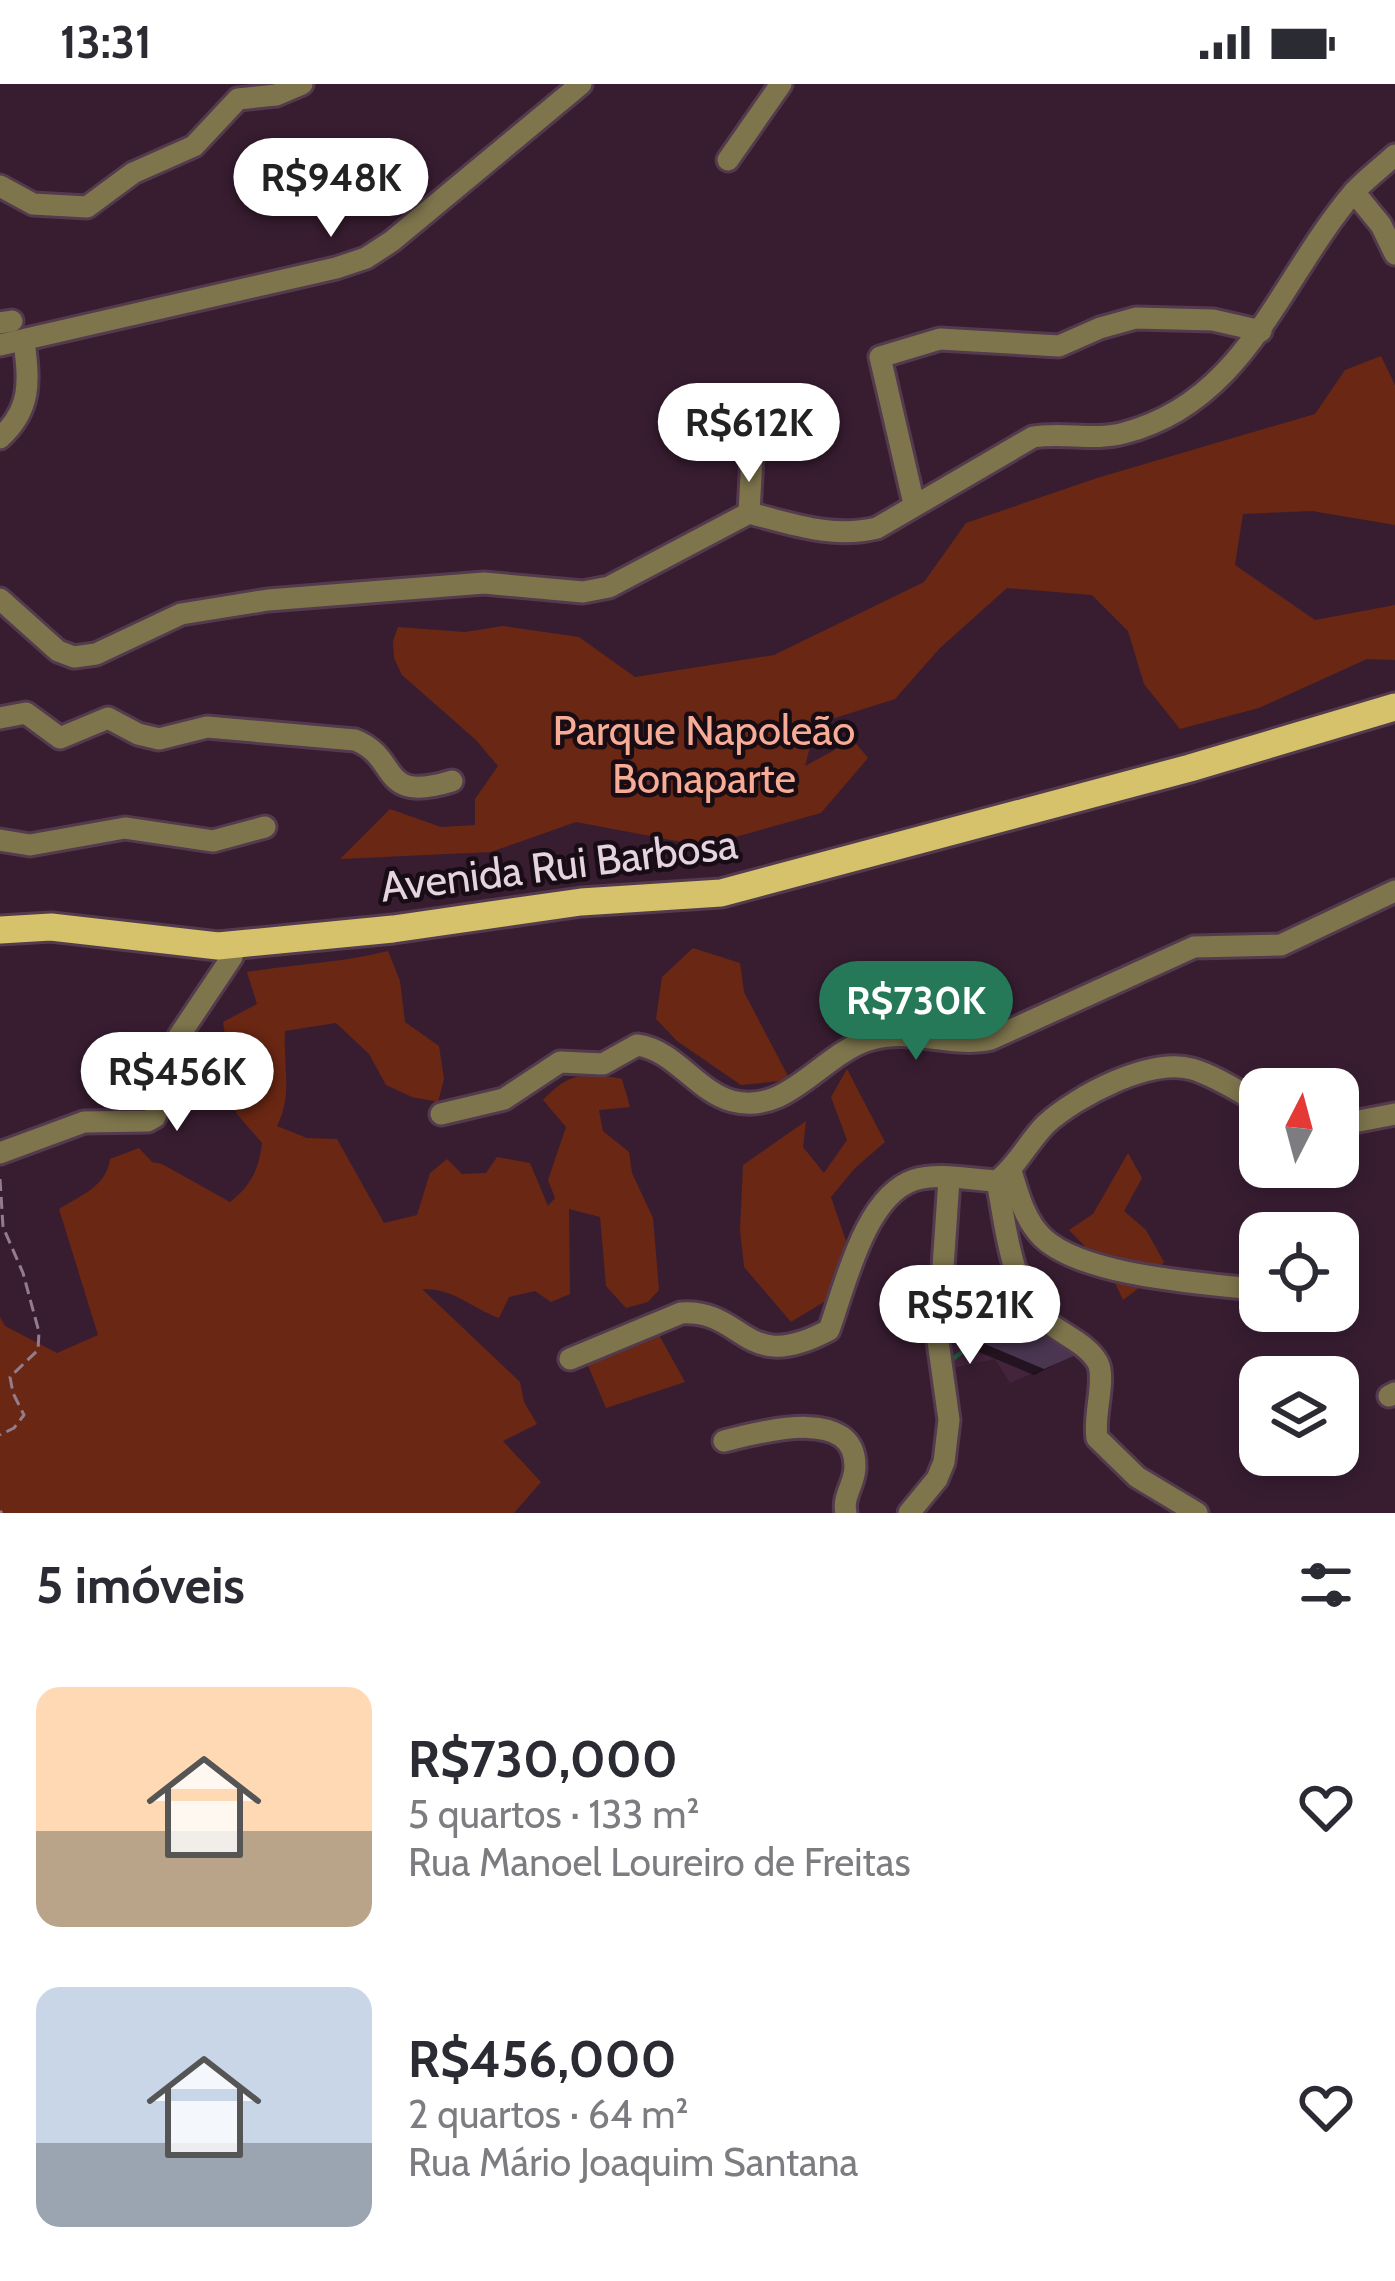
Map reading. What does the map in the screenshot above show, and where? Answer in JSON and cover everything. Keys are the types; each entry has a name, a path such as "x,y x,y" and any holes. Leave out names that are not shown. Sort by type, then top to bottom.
{"main road":[{"name":"Avenida Rui Barbosa","path":"0,929 50,927 218,946 393,929 581,902 721,893 1169,774 1395,707"},
{"name":"Avenida Rui Barbosa","path":"0,941 49,938 232,958 743,903 1395,722"}],"street":[{"path":"0,186 33,204 87,208 133,173 194,146 238,99 276,95 302,84"},
{"path":"728,160 781,84"},
{"path":"0,345 12,328 366,258 392,241 568,89"},
{"path":"0,599 58,651 74,657 96,654 181,614 268,600 484,584 583,592 609,587 749,513 826,532 854,534 877,528 1033,436 1122,434 1160,421 1192,402 1234,365 1262,331 1354,192 1395,155"},
{"path":"1354,192 1381,225 1395,254"},
{"path":"914,504 880,357 940,339 1059,346 1136,318 1213,320 1262,331"},
{"path":"0,438 15,425 28,394 12,328"},
{"path":"749,513 753,438 793,423"},
{"path":"0,718 26,713 60,738 108,718 159,739 207,727 355,740 370,748 399,782 424,789 452,781"},
{"path":"0,840 30,845 125,828 213,841 265,826"},
{"path":"441,1114 504,1099 560,1062 603,1064 637,1045 657,1051 721,1096 750,1102 792,1092 840,1052 872,1039 908,1034 974,1043 991,1039 1194,947 1281,945 1395,890"},
{"path":"0,1154 84,1122 155,1117 179,1036 232,958"},
{"path":"1191,1512 1138,1477 1097,1438 1098,1363 1037,1312 1017,1275 1004,1176 1042,1128 1064,1109 1096,1090 1154,1069 1192,1069 1239,1092"},
{"path":"1359,1123 1395,1114"},
{"path":"570,1359 681,1313 698,1312 752,1342 778,1347 803,1343 829,1330 861,1240 892,1194 911,1181 1004,1176"},
{"path":"1004,1176 1041,1236 1060,1249 1132,1274 1239,1287"},
{"path":"909,1513 937,1479 944,1462 949,1420 938,1341 949,1179"},
{"path":"724,1441 787,1426 835,1434 846,1444 855,1467 844,1502 846,1513"}],"path":[{"path":"0,1179 3,1227 23,1273 39,1331 38,1351 10,1377 24,1415 0,1435"}],"shaded area":[{"path":"1005,1273 1021,1302 1078,1354 1010,1383 995,1359 953,1368 938,1366 944,1284"}],"green space":[{"name":"Parque Napoleão Bonaparte","path":"1381,356 1395,385 1395,525 1312,511 1243,514 1235,565 1315,620 1395,605 1395,660 1367,659 1259,708 1180,729 1144,684 1128,631 1092,595 1007,588 940,648 895,699 816,724 805,766 853,740 868,758 821,813 703,846 576,822 491,852 340,859 390,809 441,827 475,825 475,799 498,766 476,740 402,675 394,658 398,627 465,632 503,626 579,637 635,677 774,655 924,582 966,523 1097,478 1315,414 1345,370"},
{"path":"693,948 740,963 744,992 790,1080 741,1085 677,1041 656,1019 662,977"},
{"path":"388,951 400,981 405,1022 439,1046 444,1079 438,1102 386,1085 369,1054 336,1023 285,1031 286,1092 277,1126 307,1138 337,1139 384,1223 417,1215 430,1173 447,1159 462,1174 486,1173 497,1157 530,1163 548,1206 555,1198 548,1180 566,1127 543,1100 579,1076 622,1079 630,1107 599,1110 603,1131 629,1152 632,1173 653,1218 659,1290 648,1302 626,1308 606,1286 600,1217 569,1209 570,1294 551,1302 535,1291 509,1297 499,1318 452,1295 422,1289 520,1382 524,1402 537,1424 503,1441 541,1482 514,1513 0,1513 0,1317 5,1326 57,1353 98,1335 59,1209 98,1183 110,1159 139,1148 152,1162 230,1202 253,1176 262,1143 236,1113 237,1087 179,1102 179,1086 190,1058 228,1055 223,1022 257,1004 247,972"},
{"path":"847,1069 885,1142 831,1197 846,1241 832,1297 791,1322 744,1267 740,1230 743,1165 806,1121 803,1147 824,1173 847,1140 831,1097"},
{"path":"1128,1153 1142,1178 1124,1211 1146,1230 1164,1262 1123,1300 1110,1272 1069,1230 1093,1214"},
{"path":"659,1335 685,1382 606,1408 586,1361"}],"building":[{"path":"1000,1274 1002,1283 974,1288 973,1279"},
{"path":"986,1313 1051,1335 1078,1354 1044,1369 975,1340"}],"waterway":[{"path":"950,1361 965,1350"}]}
